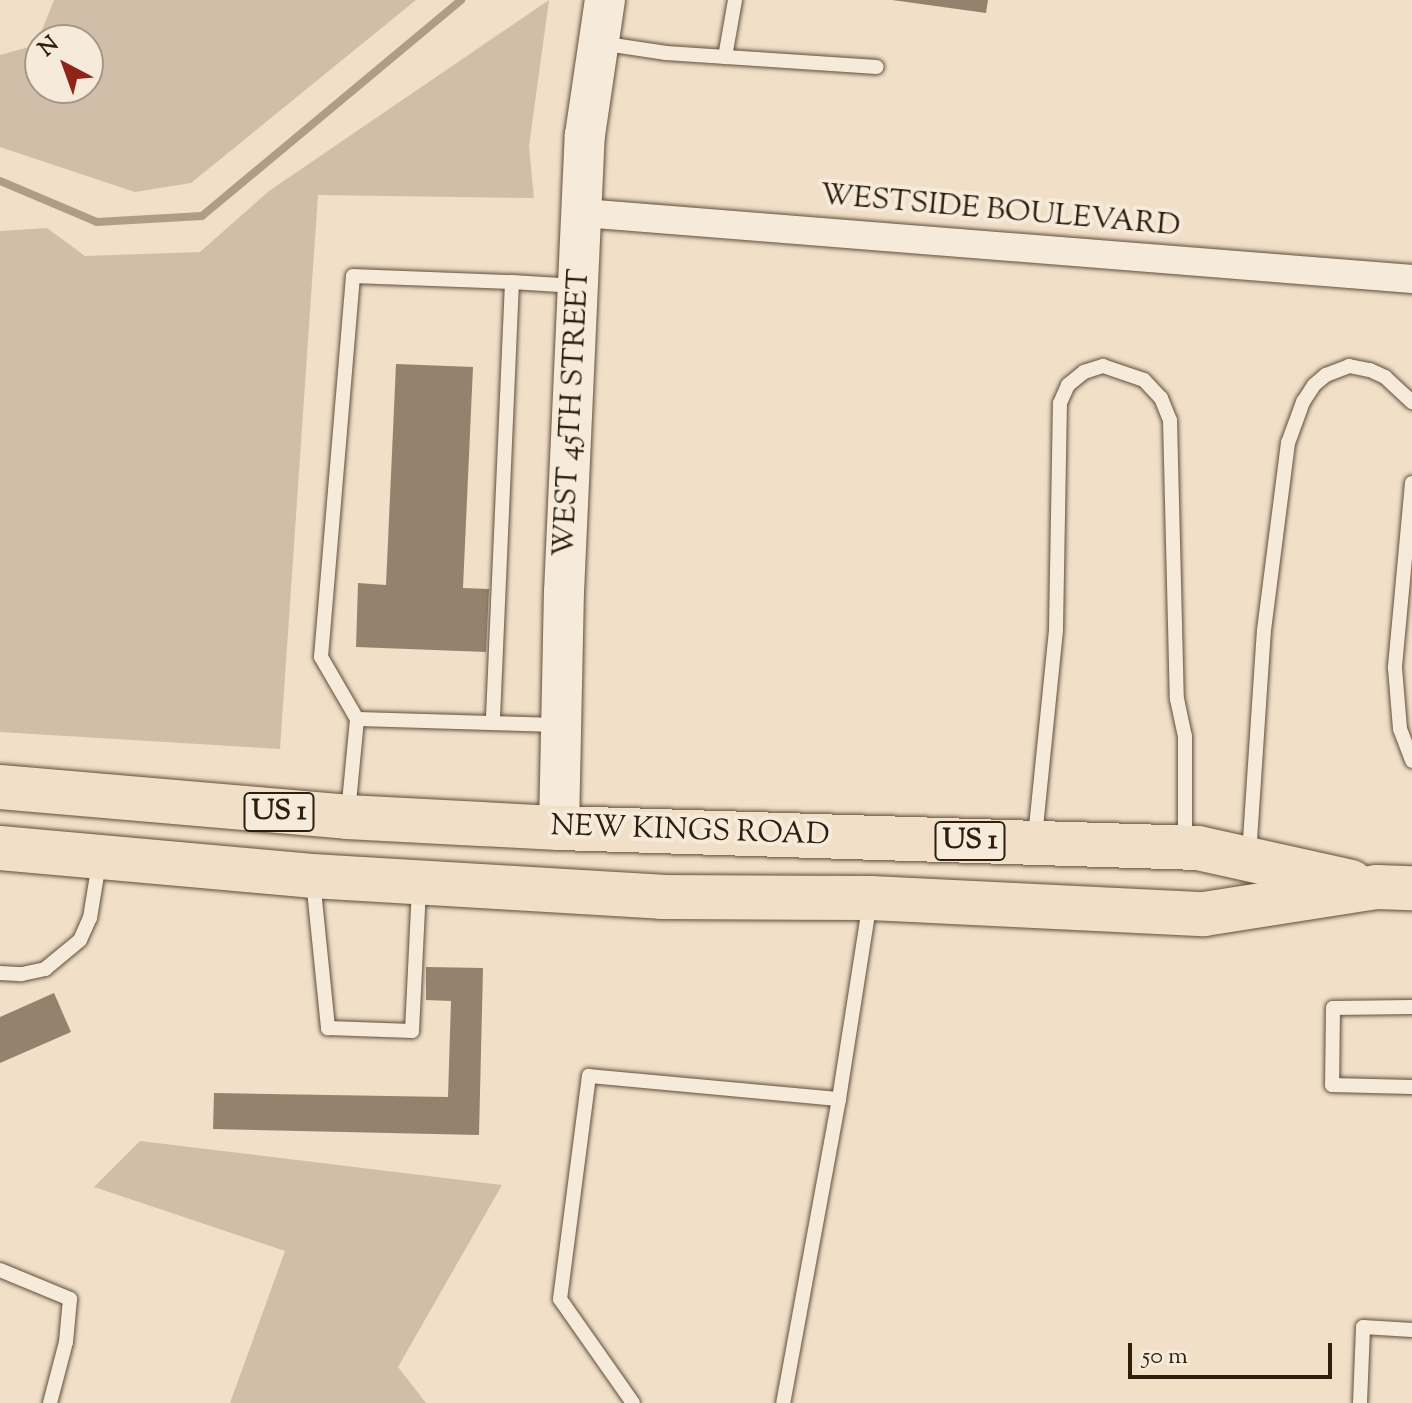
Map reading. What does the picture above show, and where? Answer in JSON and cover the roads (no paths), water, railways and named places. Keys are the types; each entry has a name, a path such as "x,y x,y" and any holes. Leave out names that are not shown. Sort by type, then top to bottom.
{"highway":[{"name":"NEW KINGS ROAD","path":"0,787 347,817 559,828 1185,847 1394,888"},
{"path":"433,882 516,859 541,845 559,828 574,848 607,871 661,897"},
{"name":"NEW KINGS ROAD","path":"0,848 312,876 661,897 871,898 1204,914 1394,888"}],"street":[{"name":"WEST 45TH STREET","path":"559,828 585,135 605,0"},
{"name":"WESTSIDE BOULEVARD","path":"583,213 1412,279"}],"lane":[{"path":"725,57 735,0"},
{"path":"599,43 725,57 877,67"},
{"path":"347,817 357,719 321,657 353,276 578,286"},
{"path":"493,723 512,282"},
{"path":"1035,843 1056,629 1060,403 1068,385 1084,372 1103,366 1144,380 1161,398 1170,420 1175,513 1177,699 1185,736 1185,847"},
{"path":"1249,859 1264,630 1288,443 1303,402 1314,385 1326,375 1349,366 1385,377 1412,402"},
{"path":"1412,483 1395,668 1400,729 1412,761"},
{"path":"357,719 561,725"},
{"path":"0,973 22,974 45,969 80,940 90,918 100,858"},
{"path":"312,876 328,1028 412,1031 433,882"},
{"path":"783,1403 839,1099 871,898"},
{"path":"1412,1007 1333,1008 1332,1085 1412,1087"},
{"path":"633,1403 560,1299 589,1076 839,1099"},
{"path":"0,1270 70,1299 66,1342 50,1403"},
{"path":"1360,1403 1363,1327 1412,1330"}],"waterway":[{"path":"0,181 97,222 202,216 461,0"}]}
